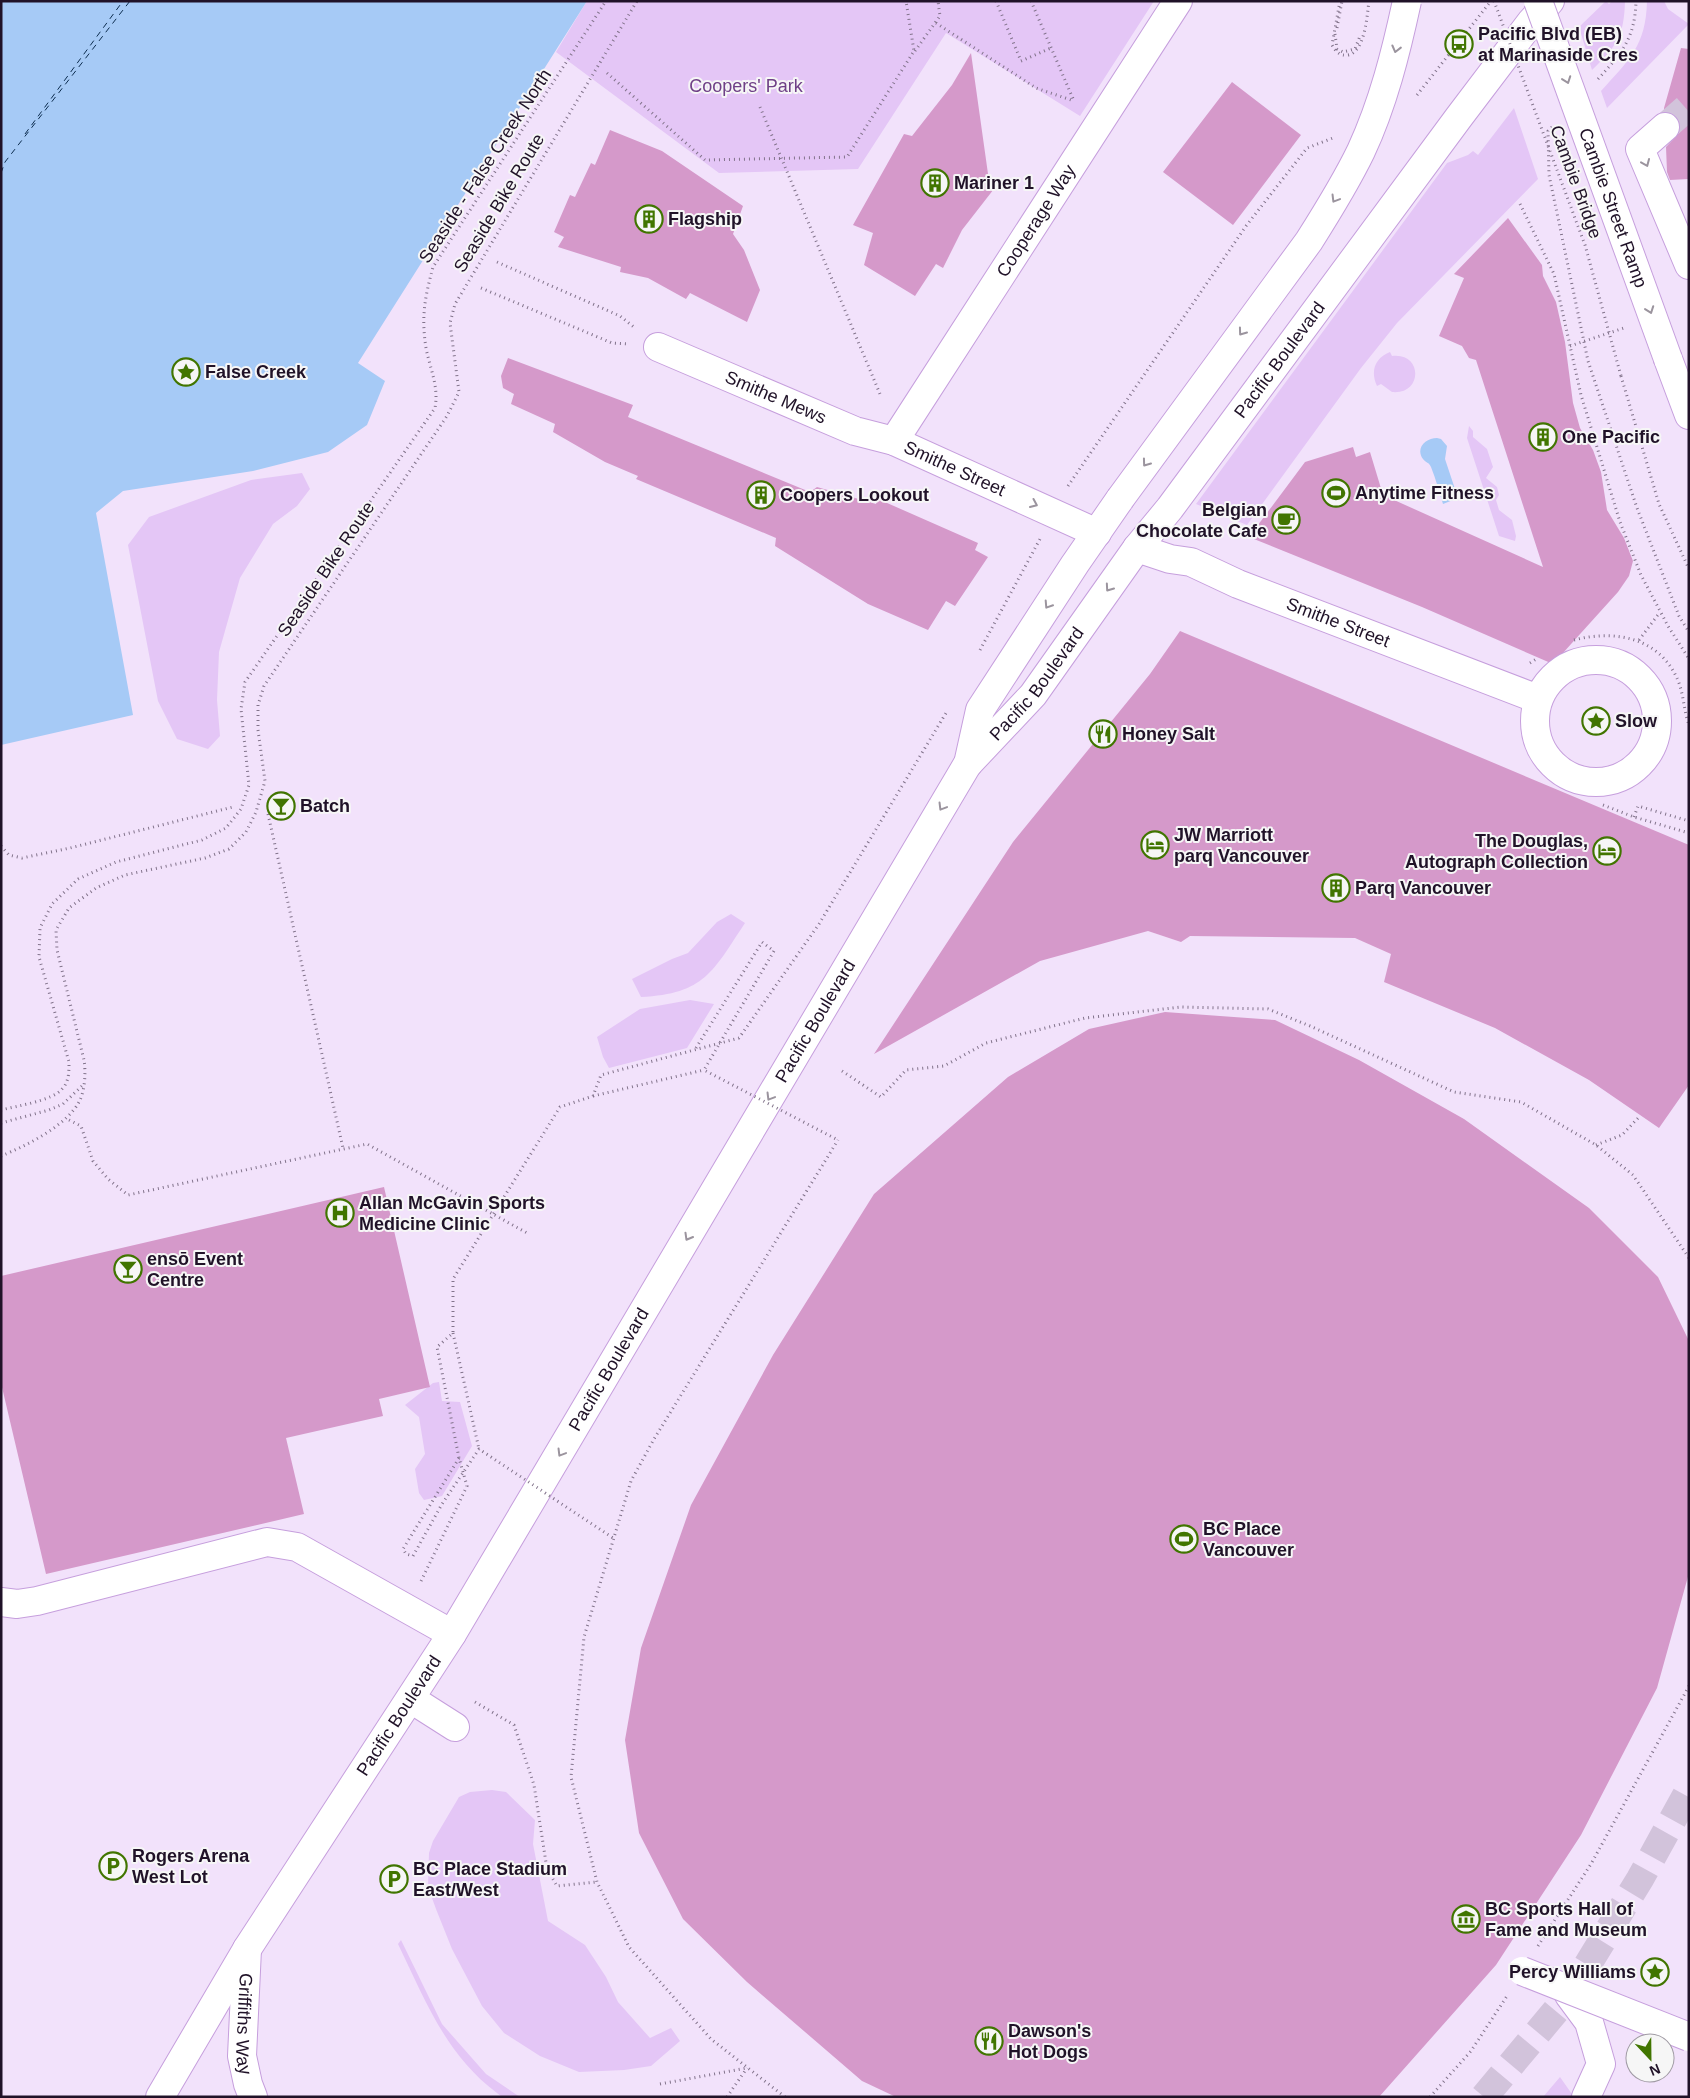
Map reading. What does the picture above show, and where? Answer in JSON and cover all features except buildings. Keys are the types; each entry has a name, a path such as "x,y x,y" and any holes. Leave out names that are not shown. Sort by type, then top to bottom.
{"main road":[{"name":"Cooperage Way","path":"894,441 1178,1"},
{"path":"967,765 980,710 1074,564 1309,241 1337,196 1361,150 1381,101 1396,50 1407,1"},
{"name":"Cambie Street Ramp","path":"1538,1 1689,415"},
{"name":"Pacific Boulevard","path":"160,2097 247,1950 452,1634 967,765 1033,695 1138,548 1170,508 1459,117 1531,22 1550,1"},
{"path":"1665,127 1640,148 1689,265"},
{"name":"Smithe Mews","path":"658,347 855,430 894,441"},
{"name":"Smithe Street","path":"894,441 1097,533"},
{"name":"Smithe Street","path":"1138,548 1170,559 1191,562 1238,584 1538,699"},
{"path":"1601,660 1620,664 1636,675 1649,690 1656,708 1657,728 1651,747 1640,763 1623,776 1603,782 1582,780 1562,772 1547,758 1537,739 1534,718 1538,699 1548,682 1563,669 1581,661 1601,660"},
{"path":"1,1602 17,1604 37,1602 266,1542 297,1547 452,1634"},
{"path":"411,1699 455,1727"},
{"name":"Griffiths Way","path":"247,1950 242,2056 253,2097"},
{"path":"1522,1971 1689,2037"},
{"path":"1569,1995 1589,2022 1601,2064 1586,2097"}],"path":[{"name":"Seaside - False Creek North","path":"1,1110 46,1098 62,1090 69,1077 69,1062 39,956 40,928 52,904 78,880 116,862 202,840 226,828 241,809 249,785 241,710 245,682 435,408 437,395 426,348 424,319 424,301 433,268 606,1"},
{"name":"Seaside Bike Route","path":"1,1156 48,1132 66,1118 80,1101 86,1072 56,950 56,930 69,908 96,888 124,875 205,858 229,849 246,832 256,812 265,780 258,730 258,705 264,686 447,416 459,392 450,323 455,304 637,1"},
{"path":"906,1 914,51"},
{"path":"607,73 705,160 847,157 914,51 936,23 940,16 938,1"},
{"path":"996,1 1022,61 1051,48"},
{"path":"936,23 1036,88 1074,101 1031,1"},
{"path":"1341,1 1335,37 1337,49 1343,52 1354,49 1359,43 1368,1"},
{"path":"1411,102 1493,1"},
{"name":"Cambie Bridge","path":"1493,1 1585,245 1659,504 1689,569"},
{"path":"760,107 880,394"},
{"path":"1068,486 1246,226 1306,148 1333,138"},
{"path":"1549,175 1588,361 1637,508 1679,616 1689,632"},
{"path":"1520,204 1554,274 1582,395 1618,513 1641,575 1660,612 1689,659"},
{"path":"497,262 620,316 658,347"},
{"path":"481,288 612,343 658,347"},
{"path":"978,654 1044,532"},
{"path":"1639,640 1660,612"},
{"path":"1574,640 1594,635 1639,640 1651,648 1665,661 1678,681 1686,703 1689,725"},
{"path":"593,1096 601,1075 739,1038 819,924 950,705"},
{"path":"1603,806 1689,833"},
{"path":"1634,817 1638,806 1689,821"},
{"path":"1,846 9,855 22,858 233,808"},
{"path":"268,814 343,1148"},
{"path":"696,1048 762,942 774,951 704,1070"},
{"path":"842,1071 881,1096 906,1070 944,1066 986,1043 1085,1018 1181,1007 1268,1009 1310,1026 1454,1092 1521,1102 1596,1145 1633,1175 1689,1258"},
{"path":"613,1538 478,1449 453,1333 453,1279 560,1107 593,1096 704,1070 838,1140 654,1439 631,1481 584,1637 570,1777 597,1882 629,1947 711,2039 786,2097"},
{"path":"1,1123 49,1110 63,1104 83,1085"},
{"path":"1596,1145 1622,1135 1640,1116"},
{"path":"69,1120 81,1126 93,1160 108,1179 128,1195 367,1144 527,1233"},
{"path":"421,1581 467,1486 459,1458 437,1347 453,1333"},
{"path":"459,1458 403,1550 406,1554 412,1556 442,1504 478,1449"},
{"path":"1430,2097 1471,2051 1591,1864 1689,1686"},
{"path":"469,1699 514,1725 534,1785 547,1869 557,1886 597,1882"},
{"path":"660,2084 748,2067"},
{"path":"727,2097 748,2067"}],"green space":[{"name":"Coopers' Park","path":"587,1 1154,1 1080,116 946,33 858,169 719,173 556,52"},
{"path":"1606,1 1609,4 1612,1 1625,1 1623,23 1618,40 1608,54 1592,70 1579,27"},
{"path":"1647,1 1664,1 1668,9 1689,24 1607,108 1601,91 1628,61 1634,51 1643,30"},
{"path":"1514,108 1538,179 1397,323 1361,368 1247,525 1196,504 1447,163 1468,155 1473,151 1478,155"},
{"path":"1390,352 1392,356 1409,360 1414,366 1414,381 1402,391 1392,392 1381,384 1377,386 1375,380 1374,370 1377,361"},
{"path":"1469,426 1473,431 1473,437 1487,449 1493,467 1486,478 1497,487 1499,495 1496,500 1499,510 1512,520 1516,536 1515,541 1499,536 1467,438"},
{"path":"302,473 310,489 297,506 273,524 240,578 219,652 217,700 220,736 208,749 177,739 158,701 128,545 149,517 251,480"},
{"path":"731,914 745,923 715,967 705,977 694,985 680,991 641,997 632,979 688,953 717,922"},
{"path":"690,1000 714,1004 687,1048 609,1068 603,1057 597,1037 640,1009"},
{"path":"439,1382 442,1401 460,1402 472,1446 442,1496 424,1500 419,1493 415,1469 425,1454 419,1417 405,1405 433,1383"},
{"path":"492,1790 506,1792 535,1820 533,1844 548,1921 585,1945 606,1977 618,2002 650,2038 671,2028 680,2041 651,2066 624,2070 579,2072 540,2056 504,2033 482,2006 452,1949 428,1887 429,1853 433,1841 459,1797 470,1792"},
{"path":"401,1940 442,2024 486,2074 520,2097 502,2097 479,2078 450,2044 428,2006 398,1944"},
{"path":"1560,2077 1574,2097 1543,2097"}],"water":[{"name":"False Creek","path":"1,1 587,1 358,363 385,381 367,425 328,452 253,471 123,491 96,513 133,715 1,745"},
{"path":"1433,438 1441,439 1447,446 1445,459 1458,498 1443,504 1431,467 1423,459 1420,451 1423,444"}],"ferry route":[{"path":"25,134 123,1"},
{"path":"1,173 5,162 130,1"}],"tunnel":[{"path":"1665,127 1689,106"},
{"path":"1484,2097 1569,1995 1640,1879 1689,1790"}],"place":[{"name":"Pacific Blvd (EB) at Marinaside Cres","path":"1459,44"},
{"name":"Mariner 1","path":"935,183"},
{"name":"Flagship","path":"649,219"},
{"name":"False Creek","path":"186,372"},
{"name":"One Pacific","path":"1543,437"},
{"name":"Anytime Fitness","path":"1336,493"},
{"name":"Coopers Lookout","path":"761,495"},
{"name":"Belgian Chocolate Cafe","path":"1286,520"},
{"name":"Slow","path":"1596,721"},
{"name":"Honey Salt","path":"1103,734"},
{"name":"Batch","path":"281,806"},
{"name":"JW Marriott parq Vancouver","path":"1155,845"},
{"name":"The Douglas, Autograph Collection","path":"1607,851"},
{"name":"Parq Vancouver","path":"1336,888"},
{"name":"Allan McGavin Sports Medicine Clinic","path":"340,1213"},
{"name":"ensō Event Centre","path":"128,1269"},
{"name":"BC Place Vancouver","path":"1184,1539"},
{"name":"Rogers Arena West Lot","path":"113,1866"},
{"name":"BC Place Stadium East/West","path":"394,1879"},
{"name":"BC Sports Hall of Fame and Museum","path":"1466,1919"},
{"name":"Percy Williams","path":"1655,1972"},
{"name":"Dawson's Hot Dogs","path":"989,2041"}]}
